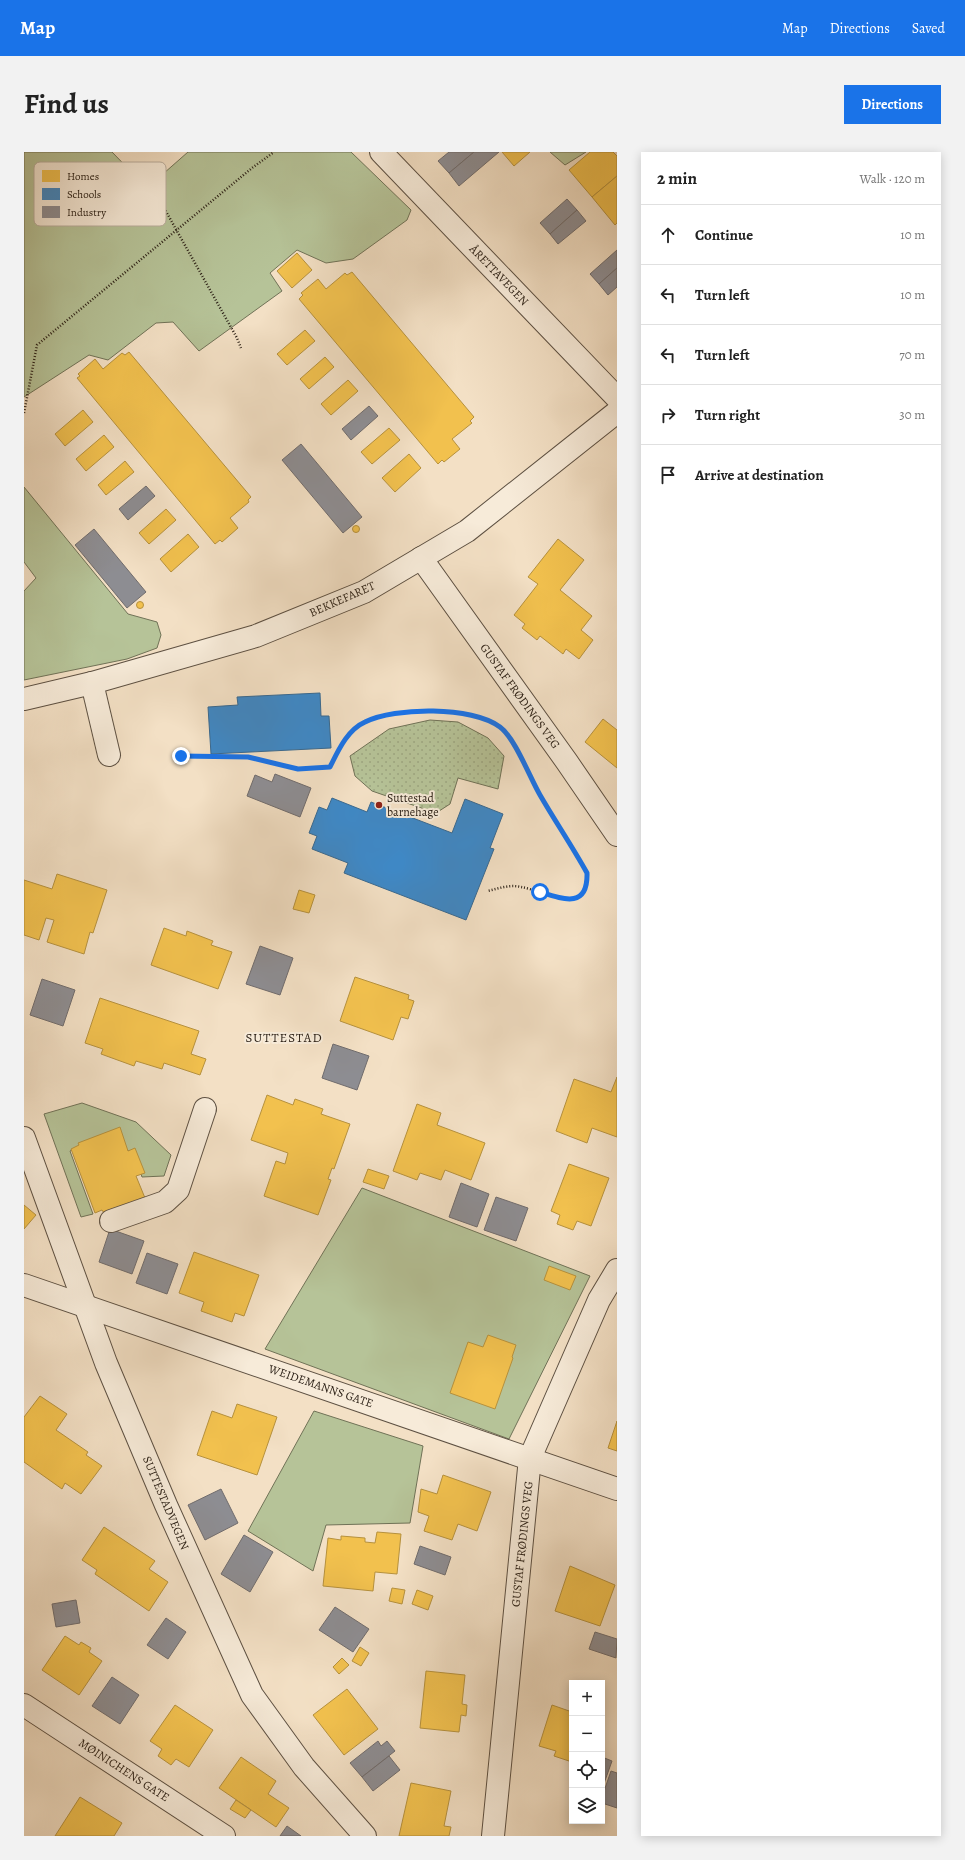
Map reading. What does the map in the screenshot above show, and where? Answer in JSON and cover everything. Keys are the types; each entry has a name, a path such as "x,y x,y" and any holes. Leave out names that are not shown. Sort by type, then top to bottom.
{"street":[{"name":"ÅRETTAVEGEN","path":"381,152 617,398"},
{"name":"BEKKEFARET","path":"24,699 92,683 256,636 364,592 467,531 617,412"},
{"name":"GUSTAF FRØDINGS VEG","path":"421,558 567,762 617,835"},
{"path":"92,683 109,755"},
{"path":"111,1221 165,1202 178,1190 205,1109"},
{"name":"SUTTESTADVEGEN","path":"24,1138 106,1364 166,1505 252,1694 304,1767 365,1836"},
{"name":"GUSTAF FRØDINGS VEG","path":"493,1836 530,1458 599,1300 617,1270"},
{"name":"WEIDEMANNS GATE","path":"24,1285 84,1304 617,1489"},
{"name":"MØINICHENS GATE","path":"24,1705 224,1836"}],"path":[{"path":"24,413 37,345 176,230 274,152"},
{"path":"166,212 237,338 241,348"},
{"path":"181,756 248,757 298,769 330,767 340,746 353,730 364,722 397,712 431,711 480,716 501,728 510,740 587,873 588,887 582,895 572,900 556,897 520,886 508,886 487,891"}],"green space":[{"path":"24,152 112,152 122,162 34,162 34,226 166,226 166,171 188,152 351,152 411,210 407,220 353,259 326,263 297,250 270,273 282,291 199,351 173,322 156,323 108,360 89,355 24,397"},
{"path":"550,152 586,152 565,165"},
{"path":"24,487 128,614 157,622 161,635 157,648 127,659 24,680 24,591 36,578 24,562"},
{"path":"430,720 458,722 488,738 504,756 498,789 458,778 450,804 436,813 372,791 355,776 350,756 389,729"},
{"path":"82,1103 136,1122 171,1155 164,1176 142,1177 133,1151 78,1147 70,1151 93,1214 81,1217 44,1114"},
{"path":"362,1188 590,1276 509,1439 265,1349"},
{"path":"314,1411 423,1446 410,1523 326,1525 313,1571 248,1531"}],"building: Homes":[{"path":"502,152 530,152 514,166"},
{"path":"590,152 613,152 617,156 617,176 592,197 569,170"},
{"path":"617,176 617,223 615,225 592,197"},
{"path":"297,253 312,270 292,288 277,271"},
{"path":"352,272 474,417 470,421 472,423 452,439 460,449 444,462 442,460 438,464 299,299 303,295 301,293 318,279 326,289 345,273 347,275"},
{"path":"305,330 315,341 287,365 277,354"},
{"path":"129,352 251,497 248,500 249,502 230,518 238,528 222,542 220,540 215,544 77,378 80,376 78,374 95,359 103,369 122,353 125,355"},
{"path":"325,357 334,367 309,389 300,379"},
{"path":"348,380 358,391 331,415 321,404"},
{"path":"83,410 93,422 65,446 55,434"},
{"path":"389,428 400,440 372,464 361,452"},
{"path":"104,435 114,447 86,471 76,459"},
{"path":"409,454 421,468 395,492 382,478"},
{"path":"125,461 134,472 106,495 98,485"},
{"path":"166,509 176,520 149,544 139,533"},
{"path":"356,525 359,526 359,532 356,533 353,532 352,529 353,526"},
{"path":"188,534 199,547 171,572 160,559"},
{"path":"558,539 584,560 560,590 592,616 581,630 593,640 579,659 566,649 563,654 540,636 537,640 522,628 525,624 514,615 538,584 528,577"},
{"path":"140,601 143,602 143,608 140,609 137,608 136,605 137,602"},
{"path":"603,719 617,730 617,768 585,742"},
{"path":"57,874 107,890 93,933 90,932 84,954 47,942 54,920 46,918 39,940 24,935 24,880 52,889"},
{"path":"299,890 315,895 309,913 293,909"},
{"path":"164,928 186,936 187,931 213,941 211,945 232,952 218,989 151,965"},
{"path":"355,977 409,995 408,999 414,1001 408,1019 401,1017 393,1040 340,1021"},
{"path":"100,998 199,1031 191,1054 206,1059 200,1075 164,1063 162,1069 136,1061 134,1066 101,1054 103,1049 85,1043"},
{"path":"617,1077 617,1137 592,1128 587,1143 556,1131 574,1079 611,1092"},
{"path":"267,1095 293,1105 295,1099 323,1109 321,1114 350,1124 334,1169 332,1168 328,1179 331,1180 318,1215 264,1196 276,1161 285,1164 288,1153 251,1140"},
{"path":"417,1104 441,1113 437,1125 485,1143 471,1180 445,1170 441,1180 420,1173 417,1180 393,1171"},
{"path":"120,1127 128,1151 135,1148 145,1173 136,1176 145,1198 104,1213 102,1210 95,1213 71,1149 79,1145 78,1143"},
{"path":"569,1164 609,1178 591,1226 577,1221 573,1230 557,1224 560,1215 551,1211"},
{"path":"368,1169 389,1176 384,1189 363,1182"},
{"path":"24,1205 36,1215 24,1229"},
{"path":"194,1252 259,1275 244,1316 235,1313 232,1322 201,1311 204,1302 179,1293"},
{"path":"549,1266 576,1276 570,1290 544,1280"},
{"path":"488,1335 516,1345 513,1358 495,1409 450,1393 468,1342 483,1347"},
{"path":"40,1396 67,1414 56,1430 88,1452 86,1455 102,1466 81,1494 65,1483 62,1489 24,1462 24,1417"},
{"path":"237,1404 277,1417 257,1475 197,1455 212,1411 232,1418"},
{"path":"617,1421 617,1451 608,1448"},
{"path":"443,1475 491,1492 477,1531 458,1524 452,1540 424,1531 429,1516 418,1512 421,1489 437,1494"},
{"path":"104,1527 155,1561 149,1569 168,1582 149,1611 95,1574 97,1570 82,1560"},
{"path":"377,1532 401,1534 397,1574 375,1572 373,1591 323,1586 328,1538 341,1540 341,1536 365,1538 365,1542 375,1543"},
{"path":"570,1566 615,1585 600,1626 555,1611"},
{"path":"392,1588 405,1590 402,1604 389,1601"},
{"path":"417,1590 433,1596 428,1610 412,1604"},
{"path":"65,1636 79,1645 81,1642 91,1648 89,1652 102,1661 79,1695 42,1670"},
{"path":"360,1647 369,1653 361,1666 352,1661"},
{"path":"342,1658 349,1665 339,1674 333,1667"},
{"path":"426,1671 465,1675 462,1704 467,1705 466,1716 461,1715 459,1732 420,1728"},
{"path":"347,1689 378,1729 344,1755 313,1715"},
{"path":"175,1705 213,1730 189,1767 176,1759 171,1765 158,1756 162,1749 150,1741"},
{"path":"552,1705 569,1711 569,1761 554,1756 556,1751 539,1746"},
{"path":"241,1757 276,1781 268,1794 289,1808 276,1827 219,1788"},
{"path":"411,1783 451,1791 444,1826 451,1827 449,1836 399,1836"},
{"path":"80,1797 122,1823 114,1836 55,1836"},
{"path":"236,1800 251,1810 245,1818 230,1809"}],"building: Schools":[{"path":"320,693 321,716 329,716 331,748 211,754 208,707 238,705 237,697"},
{"path":"332,798 367,812 371,802 452,833 465,799 503,814 490,848 494,849 466,920 344,873 348,863 312,849 317,836 309,833 319,807 327,810"}],"building: Industry":[{"path":"449,152 474,152 449,173 438,161"},
{"path":"474,152 499,152 459,186 449,173"},
{"path":"567,199 577,210 550,234 540,223"},
{"path":"577,210 586,221 558,244 550,234"},
{"path":"617,250 617,268 599,284 590,274"},
{"path":"617,268 617,287 608,295 599,284"},
{"path":"369,406 378,416 351,440 342,429"},
{"path":"301,444 362,517 343,533 282,460"},
{"path":"146,486 155,496 128,520 119,509"},
{"path":"94,529 146,592 127,608 75,545"},
{"path":"275,774 311,788 300,817 247,796 255,775 272,782"},
{"path":"260,946 293,958 280,995 246,984"},
{"path":"42,979 75,990 63,1026 30,1015"},
{"path":"333,1044 369,1056 357,1090 322,1078"},
{"path":"461,1183 489,1194 477,1227 449,1217"},
{"path":"496,1197 528,1208 516,1241 484,1230"},
{"path":"110,1229 144,1241 132,1274 99,1262"},
{"path":"147,1253 178,1264 167,1294 136,1283"},
{"path":"221,1489 238,1523 205,1540 188,1505"},
{"path":"244,1535 273,1552 250,1592 221,1574"},
{"path":"420,1546 451,1557 445,1575 414,1564"},
{"path":"76,1600 80,1623 56,1627 52,1604"},
{"path":"335,1607 369,1629 353,1652 319,1630"},
{"path":"166,1618 186,1632 168,1659 147,1645"},
{"path":"595,1632 617,1639 616,1658 589,1649"},
{"path":"112,1677 139,1695 120,1724 92,1706"},
{"path":"378,1741 381,1746 387,1741 395,1751 362,1777 350,1763"},
{"path":"389,1756 400,1770 373,1791 362,1777"},
{"path":"605,1758 612,1761 605,1781"},
{"path":"611,1771 617,1773 617,1808 605,1804 605,1788"},
{"path":"287,1826 301,1836 280,1836"}],"place":[{"name":"Suttestad barnehage","path":"379,805"}],"district":[{"name":"SUTTESTAD","path":"284,1037"}],"route":[{"path":"181,756 248,757 267,760 298,769 330,767 340,746 353,730 364,722 397,712 431,711 480,716 501,728 510,740 564,836 576,853 587,873 588,887 582,895 572,900 540,892"}]}
